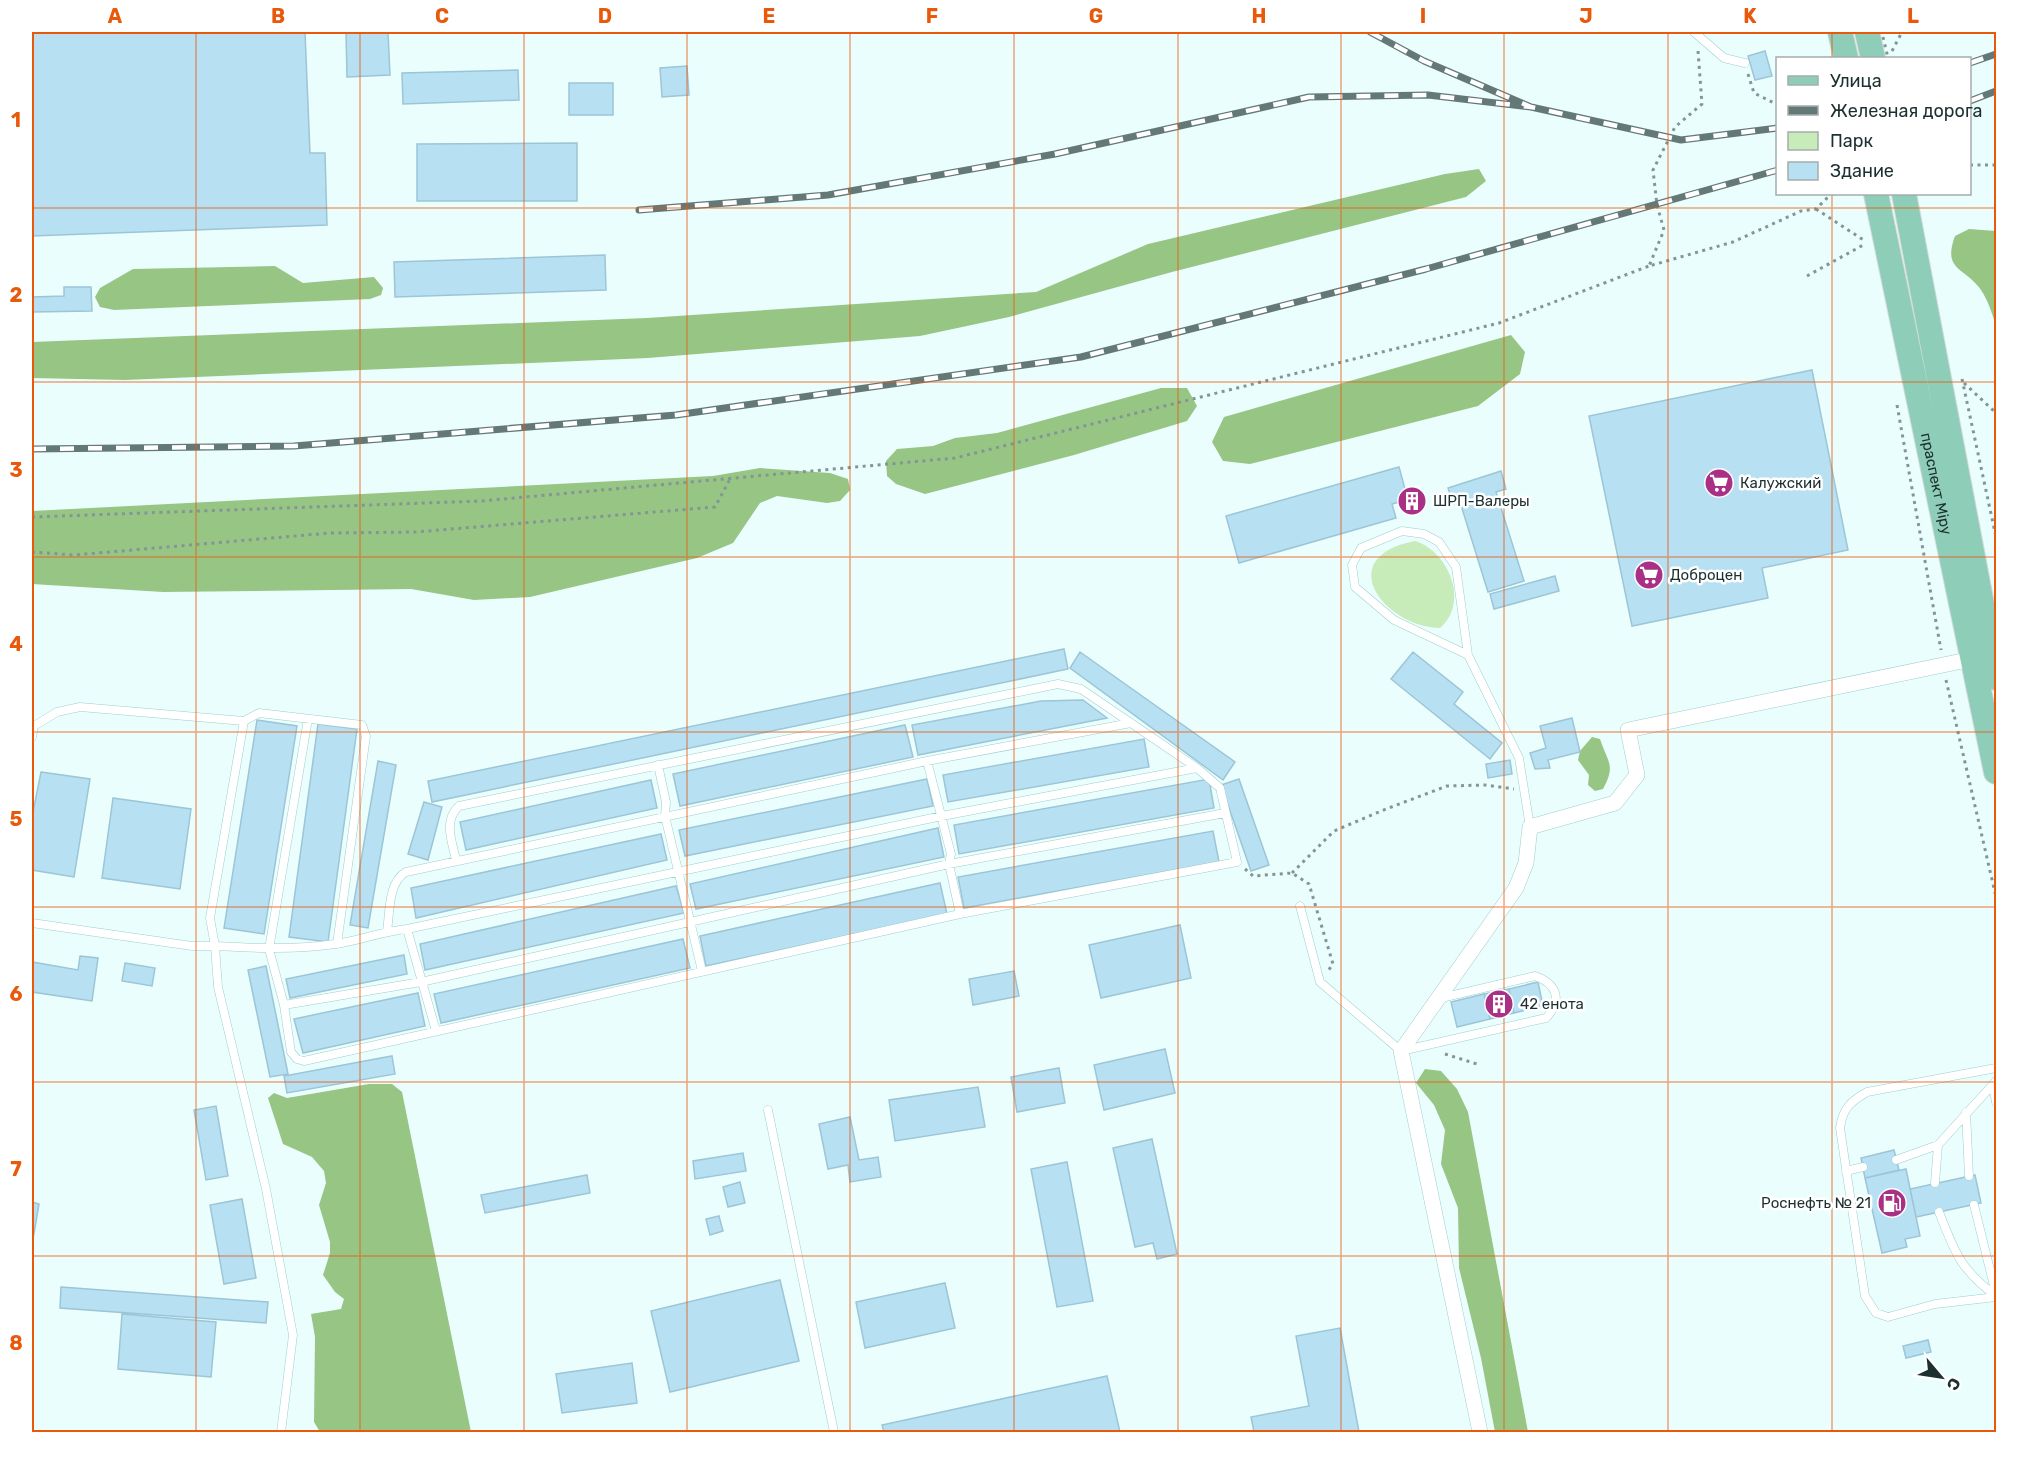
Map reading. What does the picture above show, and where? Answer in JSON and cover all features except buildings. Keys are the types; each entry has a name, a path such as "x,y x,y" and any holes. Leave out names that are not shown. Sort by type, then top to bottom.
{"main road":[{"name":"праспект Міру","path":"1876,195 1996,772"},
{"name":"праспект Міру","path":"1904,195 1996,678"}],"street":[{"path":"1480,1432 1401,1051 1516,888 1526,863 1530,827 1615,803 1637,775 1628,730 1972,659"}],"lane":[{"path":"1696,33 1724,58 1745,63"},
{"path":"1468,655 1394,620 1355,586 1352,565 1361,548 1402,531 1424,534 1439,542 1456,567 1468,655 1519,758 1530,827"},
{"path":"308,719 269,949 284,1005 291,1052 297,1059 304,1061 960,914 1237,862 1216,782 1081,689 1058,684 459,806 451,813 448,824 456,861"},
{"path":"32,737 34,726 57,712 80,707 244,721 259,713 362,725 366,736 337,944"},
{"path":"244,721 210,918 218,987 266,1189 293,1335 281,1432"},
{"path":"387,931 398,876 456,861 927,761 1131,723"},
{"path":"927,761 951,854 949,864 960,914"},
{"path":"658,765 666,802 665,816 702,971"},
{"path":"32,923 192,946 269,949 337,944 387,931 407,929 942,816 1197,768"},
{"path":"284,1005 421,982 690,920 949,864 1225,813"},
{"path":"1300,906 1320,982 1401,1051 1546,1018 1557,1000 1555,989 1547,981 1534,976 1436,999"},
{"path":"407,929 436,1031"},
{"path":"1996,1068 1867,1092 1851,1101 1842,1112 1840,1128 1865,1296 1876,1313 1888,1317 1935,1304 1996,1296"},
{"path":"1995,1083 1996,1102"},
{"path":"1896,1160 1938,1145 1995,1083"},
{"path":"768,1110 834,1432"},
{"path":"1966,1112 1969,1176"},
{"path":"1935,1184 1938,1145"},
{"path":"1846,1171 1863,1167"},
{"path":"1974,1204 1996,1296"},
{"path":"1939,1212 1962,1266 1973,1279 1996,1296"}],"path":[{"path":"1888,57 1902,32"},
{"path":"1649,266 1664,230 1657,205 1653,170 1675,127 1702,105 1696,33"},
{"path":"1873,42 1886,57"},
{"path":"1745,63 1754,93 1776,104"},
{"path":"1971,165 1996,165"},
{"path":"32,517 481,501 955,458 1499,323 1649,266 1733,242 1801,211 1816,209 1830,195"},
{"path":"1816,209 1868,242"},
{"path":"1867,231 1870,254"},
{"path":"1807,276 1868,242"},
{"path":"1962,382 1996,413"},
{"path":"1895,394 1944,666 1996,897"},
{"path":"32,552 75,555 330,533 415,532 715,507 730,479"},
{"path":"1292,873 1334,831 1447,786 1485,785 1524,791"},
{"path":"1427,1045 1455,1060 1480,1065"}],"green space":[{"path":"1479,169 1486,181 1466,197 1172,272 1009,317 920,336 648,358 125,380 32,378 32,342 647,318 1036,292 1148,244 1445,174"},
{"path":"1969,229 1996,231 1996,325 1981,290 1957,268 1951,256 1955,236"},
{"path":"275,266 303,283 374,277 383,288 381,295 370,299 114,310 100,307 95,297 100,288 133,269"},
{"path":"1511,335 1525,352 1520,374 1478,406 1250,464 1223,461 1212,442 1224,417"},
{"path":"1161,388 1187,388 1197,406 1187,421 1074,455 925,494 896,484 887,476 886,461 897,449 933,446 955,438 997,433"},
{"path":"760,468 830,473 848,479 850,490 840,501 827,503 777,496 760,503 733,543 697,558 530,597 474,600 411,589 163,592 32,584 32,511 713,476"},
{"path":"1415,541 1437,555 1451,578 1454,592 1453,605 1449,617 1440,628 1419,625 1401,616 1385,604 1375,590 1371,575 1376,561 1390,549"},
{"path":"1592,737 1600,739 1610,769 1603,789 1595,791 1588,785 1589,775 1578,760 1580,751"},
{"path":"1425,1069 1441,1071 1457,1089 1468,1112 1528,1432 1495,1432 1481,1358 1459,1268 1458,1208 1441,1164 1445,1130 1434,1105 1416,1083"},
{"path":"369,1084 392,1084 402,1092 471,1432 320,1432 314,1422 315,1337 311,1314 341,1309 344,1299 335,1292 323,1275 330,1253 330,1242 319,1205 326,1183 324,1171 312,1157 283,1144 268,1098 274,1093 287,1098"}],"railway":[{"path":"1370,32 1424,61 1531,107 1681,140 1776,128"},
{"path":"1971,63 1996,54"},
{"path":"1971,101 1996,91"},
{"path":"639,210 828,195 1055,154 1309,97 1428,95 1531,107"},
{"path":"32,449 294,446 676,415 1081,357 1426,269 1776,171"}],"place":[{"name":"Калужский","path":"1719,483"},
{"name":"ШРП-Валеры","path":"1412,501"},
{"name":"Доброцен","path":"1649,575"},
{"name":"42 енота","path":"1499,1004"},
{"name":"Роснефть № 21","path":"1892,1203"}]}
